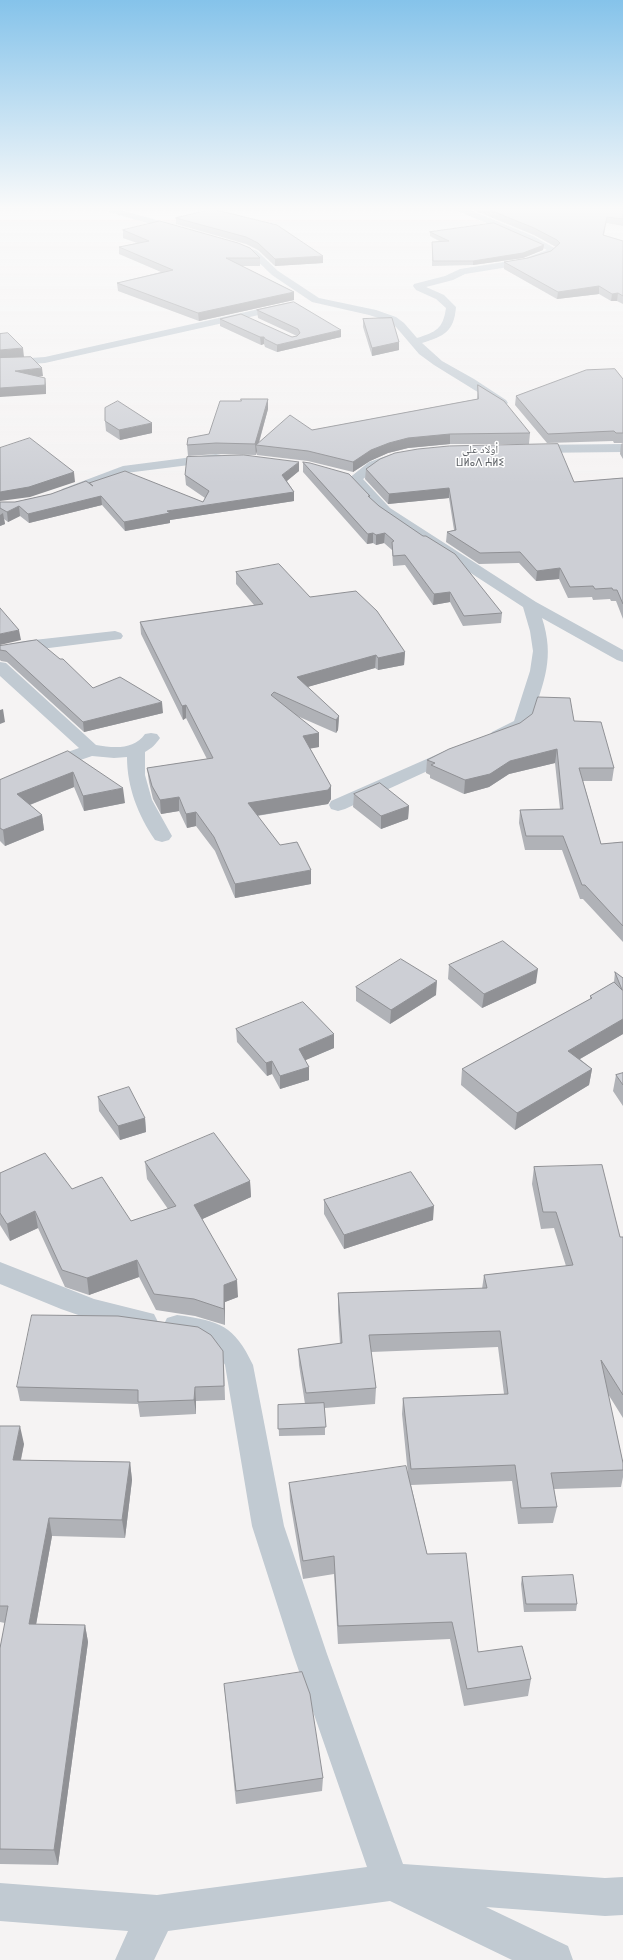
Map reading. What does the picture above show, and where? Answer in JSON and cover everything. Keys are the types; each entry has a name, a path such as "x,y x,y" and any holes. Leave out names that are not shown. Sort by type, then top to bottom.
{"street":[{"path":"0,363 45,360 309,301"},
{"path":"323,301 372,312 392,319 400,325 423,352 508,407 512,413"},
{"path":"415,342 439,333 446,328 451,320 451,307 445,301"},
{"path":"242,316 261,324"},
{"path":"518,449 537,444 623,448"},
{"path":"404,455 391,458 348,477 385,511 530,605 623,657"},
{"path":"56,496 123,470 168,463 227,458"},
{"path":"338,805 442,757 512,731 523,723 539,673 542,651 540,633 530,605"},
{"path":"0,651 25,646 115,636"},
{"path":"0,667 91,750"},
{"path":"0,789 60,761 91,750 114,753 136,750 146,744 151,738"},
{"path":"136,750 136,774 143,800 162,836"},
{"path":"0,1273 66,1300 125,1319 195,1328 218,1336 232,1349 239,1365 268,1526 310,1654 391,1882 554,1960"},
{"path":"0,1902 157,1914 391,1882 605,1897 623,1896"},
{"path":"134,1960 157,1914"}],"building":[{"path":"167,301 251,301 198,313"},
{"path":"294,302 341,330 277,345 264,337 260,337 220,319 241,314 292,337 297,336 300,333 298,329 257,310"},
{"path":"392,318 399,342 372,348 363,319"},
{"path":"8,333 23,348 0,350 0,334"},
{"path":"31,357 42,368 15,371 45,378 45,385 0,388 0,358"},
{"path":"615,369 623,379 623,433 616,433 614,431 548,434 516,396 586,370"},
{"path":"478,385 504,401 530,433 450,434 408,438 371,450 353,462 308,451 256,445 290,415 312,430 478,399"},
{"path":"241,399 268,399 255,444 216,443 187,445 188,438 209,434 220,401 241,401"},
{"path":"118,401 152,423 119,430 105,421 105,408"},
{"path":"30,438 74,472 29,487 0,492 0,448"},
{"path":"558,444 574,482 623,478 623,604 617,590 613,590 612,588 595,589 593,586 570,587 560,568 537,571 520,552 480,553 447,532 456,530 449,488 389,494 366,469 380,459 395,453 418,449 449,446"},
{"path":"244,455 299,462 282,475 294,492 167,511 170,513 124,522 101,496 28,514 19,506 7,512 0,508 0,502 15,502 51,494 86,481 93,486 89,483 125,471 203,502 209,491 185,475 187,457"},
{"path":"303,462 349,474 379,506 423,536 426,536 455,554 502,613 464,616 450,592 434,594 405,555 393,556 392,542 394,541 385,533 376,535 373,533 368,534"},
{"path":"279,564 310,597 356,591 377,611 405,652 378,658 376,655 297,677 339,716 336,720 274,692 271,695 319,733 303,736 331,786 328,790 248,803 280,845 297,842 311,870 235,884 214,837 196,812 186,814 179,797 160,800 152,786 147,768 213,758 186,705 182,706 140,622 263,604 236,572"},
{"path":"0,608 19,630 0,634"},
{"path":"37,640 60,659 63,659 93,688 120,677 162,702 83,722 6,651 0,650 0,646"},
{"path":"538,697 570,698 574,721 601,722 614,768 579,768 601,844 623,842 623,926 585,885 582,885 563,836 526,836 520,810 563,809 557,749 510,761 490,774 465,780 431,765 435,763 427,760 449,749 520,723 532,714"},
{"path":"68,751 123,788 83,796 73,772 17,794 42,815 3,830 0,828 0,780"},
{"path":"380,783 409,806 381,816 354,794"},
{"path":"503,941 538,969 484,994 449,965"},
{"path":"401,959 437,981 391,1010 356,987"},
{"path":"615,972 623,978 623,1019 568,1051 592,1069 517,1113 462,1069 592,998 590,996 614,982 622,990"},
{"path":"303,1002 334,1034 299,1049 309,1067 280,1076 272,1061 266,1063 236,1029"},
{"path":"623,1073 623,1085 616,1075"},
{"path":"129,1087 145,1118 118,1126 98,1097"},
{"path":"214,1133 250,1181 194,1205 237,1280 224,1285 224,1309 194,1299 154,1294 137,1260 87,1278 62,1270 35,1211 7,1224 0,1213 0,1173 45,1153 72,1189 102,1177 131,1221 176,1206 145,1162"},
{"path":"602,1165 620,1237 623,1237 623,1395 601,1360 623,1463 623,1470 551,1473 557,1507 521,1508 515,1465 411,1469 403,1398 508,1394 500,1331 369,1335 376,1388 306,1393 298,1349 342,1343 338,1293 487,1288 484,1275 573,1265 556,1212 543,1212 534,1167"},
{"path":"411,1172 434,1206 344,1235 324,1200"},
{"path":"32,1315 118,1316 198,1327 211,1335 223,1351 224,1386 195,1387 194,1400 138,1402 138,1390 17,1387"},
{"path":"324,1403 326,1427 278,1429 278,1405"},
{"path":"0,1426 20,1426 13,1460 130,1462 122,1520 49,1518 29,1624 85,1625 54,1850 0,1849 0,1648 8,1606 0,1606"},
{"path":"406,1466 427,1554 466,1553 478,1652 522,1646 531,1679 467,1689 452,1622 338,1626 334,1556 303,1561 289,1483"},
{"path":"573,1575 577,1604 526,1604 522,1577"},
{"path":"302,1672 310,1694 323,1778 236,1791 224,1684"}],"district":[{"name":"أولاد علي ⵡⵍⴰⴷ ⵄⵍⵉ","path":"480,456"}]}
